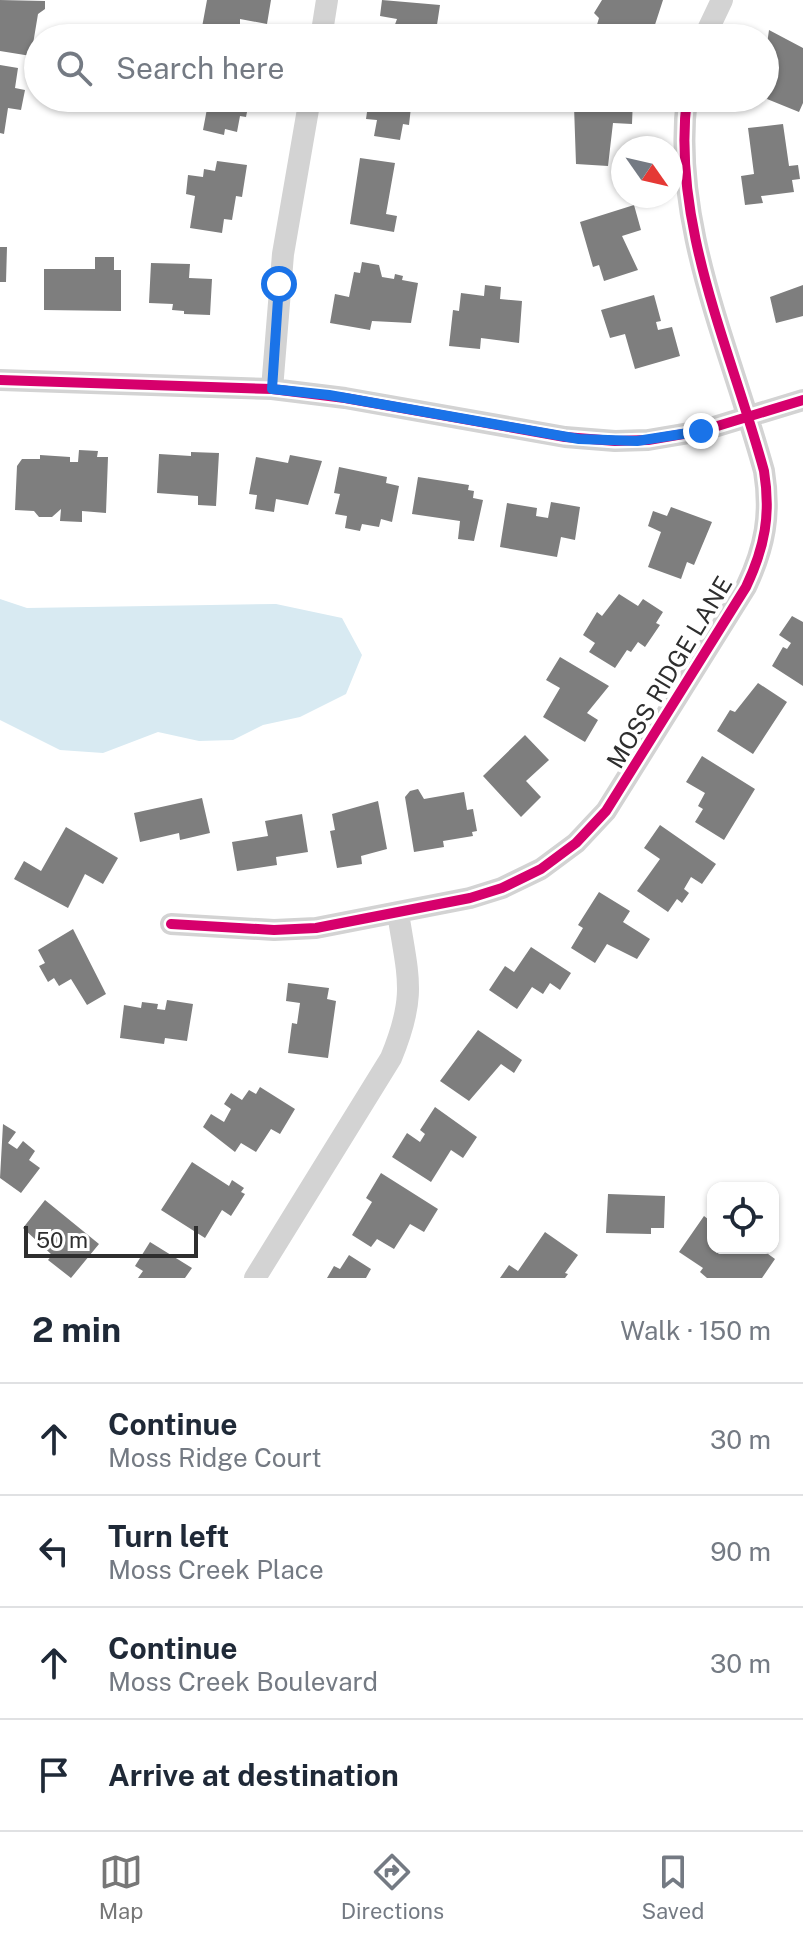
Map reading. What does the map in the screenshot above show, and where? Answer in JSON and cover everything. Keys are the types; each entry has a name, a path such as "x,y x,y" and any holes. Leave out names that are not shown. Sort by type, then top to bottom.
{"street":[{"path":"323,24 327,0"},
{"path":"711,24 722,0"},
{"path":"272,389 283,254 308,112"},
{"name":"MOSS RIDGE LANE","path":"171,924 295,930 398,913 502,888 541,869 576,843 606,811 746,587 766,536 768,492 749,416 688,210 682,145 686,112"},
{"path":"0,380 272,389 585,439 637,441 669,437 803,400"},
{"path":"255,1278 391,1058 406,1025 409,980 398,913"}],"shaded area":[{"path":"0,599 27,608 276,604 342,618 362,655 346,694 300,717 263,725 233,740 199,741 158,732 103,753 60,750 0,720"}],"building":[{"path":"0,0 45,1 45,9 38,14 36,24 24,24 24,55 0,51"},
{"path":"207,0 271,0 267,24 240,19 240,24 203,24"},
{"path":"382,0 440,5 437,24 395,24 397,19 380,16"},
{"path":"602,0 663,0 655,24 597,24 599,18 594,13"},
{"path":"779,35 803,48 803,103 799,112 779,104"},
{"path":"0,65 18,68 15,88 24,90 24,95 21,110 8,108 4,134 0,133"},
{"path":"206,112 247,112 246,117 240,116 237,132 225,129 224,135 203,130"},
{"path":"367,112 410,112 409,125 403,124 400,140 374,136 377,120 366,119"},
{"path":"574,112 632,112 632,124 613,123 608,166 576,164"},
{"path":"783,124 789,166 798,165 800,179 792,180 794,192 761,196 763,203 745,205 741,176 754,174 748,128"},
{"path":"360,158 395,163 386,214 397,216 394,232 350,224"},
{"path":"217,161 247,165 242,197 236,196 232,220 224,219 222,233 190,228 195,196 186,194 188,175 203,177 204,169 215,171"},
{"path":"624,208 635,208 641,230 622,236 638,270 604,281 599,265 593,267 580,222"},
{"path":"0,247 7,247 6,282 0,282"},
{"path":"95,257 114,257 114,270 121,270 121,311 44,310 44,269 95,269"},
{"path":"362,262 379,265 382,277 394,279 395,274 403,276 402,280 418,283 411,323 372,321 370,330 330,323 335,294 349,297 354,272 360,273"},
{"path":"151,263 190,264 189,278 212,279 210,315 184,314 184,311 172,310 173,304 149,303"},
{"path":"485,285 501,287 500,299 522,301 519,343 481,338 480,349 449,346 453,310 459,311 461,293 484,296"},
{"path":"803,285 803,316 776,323 770,297"},
{"path":"654,295 661,321 656,322 658,330 672,327 680,356 635,369 625,334 610,338 601,310"},
{"path":"79,450 98,451 97,457 108,457 106,513 82,511 82,522 60,521 61,509 52,517 39,517 34,511 15,510 17,466 22,459 40,459 40,455 70,457 70,462 78,462"},
{"path":"191,452 219,453 216,506 198,505 198,496 157,493 159,454 191,456"},
{"path":"290,455 322,461 308,505 276,499 274,512 255,509 257,495 249,494 256,457 288,463"},
{"path":"339,467 387,477 386,483 399,486 392,522 381,519 379,527 362,524 360,531 345,528 347,516 335,514 340,494 334,493"},
{"path":"418,477 469,485 468,490 474,491 473,498 483,500 474,541 458,539 460,521 412,514"},
{"path":"551,502 580,507 575,540 561,537 557,557 500,547 507,503 537,508 536,516 548,518"},
{"path":"671,507 712,522 694,565 687,562 681,579 648,567 661,532 648,526 653,511 667,516"},
{"path":"619,594 638,606 643,599 663,612 656,623 660,625 645,647 638,642 631,652 627,650 615,668 589,652 595,643 583,635 597,612 602,616"},
{"path":"792,616 803,622 803,686 772,666 783,647 787,649 791,643 779,635"},
{"path":"560,657 609,686 587,713 598,720 585,742 543,717 560,688 546,680"},
{"path":"758,683 787,702 753,754 717,731 730,710 735,712"},
{"path":"525,735 549,760 526,781 541,797 521,817 483,776"},
{"path":"702,756 755,789 724,840 695,822 703,809 698,806 705,793 686,782"},
{"path":"418,789 424,799 464,792 467,810 473,809 477,831 472,832 473,836 443,841 444,847 414,852 405,797 410,791"},
{"path":"202,798 210,833 180,840 179,833 140,842 134,813"},
{"path":"378,801 387,849 361,856 362,864 337,868 330,831 335,830 332,814"},
{"path":"302,814 308,852 276,857 277,865 237,871 232,842 268,836 265,821"},
{"path":"660,825 716,864 702,884 691,877 684,889 689,893 682,903 677,899 668,912 637,891 660,859 644,848"},
{"path":"66,827 118,858 103,884 85,874 68,908 14,879 24,861 41,871"},
{"path":"599,892 630,911 623,922 650,939 637,959 607,944 595,963 571,948 583,928 578,925"},
{"path":"73,929 106,994 87,1005 71,979 59,986 54,978 48,982 39,966 45,963 38,950"},
{"path":"531,947 571,973 560,990 550,983 543,994 532,987 517,1009 489,990 505,966 514,972"},
{"path":"288,983 329,988 327,999 336,1001 328,1058 288,1053 292,1023 297,1024 300,1003 286,1001"},
{"path":"167,1000 193,1004 187,1041 165,1038 164,1044 120,1038 124,1005 141,1008 142,1002 158,1004 157,1009 165,1010"},
{"path":"478,1030 522,1060 514,1073 501,1064 469,1101 440,1081"},
{"path":"260,1087 295,1109 280,1134 271,1129 256,1152 241,1143 235,1152 203,1127 211,1114 224,1122 231,1109 224,1104 231,1093 242,1100 249,1090 256,1094"},
{"path":"435,1107 477,1137 463,1158 451,1150 431,1182 392,1157 407,1133 420,1142 425,1134 420,1130"},
{"path":"3,1124 16,1132 8,1143 17,1149 23,1141 35,1151 29,1160 40,1168 21,1193 0,1178"},
{"path":"192,1162 229,1186 232,1180 244,1188 241,1192 245,1194 231,1216 222,1210 205,1238 161,1210"},
{"path":"381,1173 438,1209 424,1232 410,1224 394,1249 377,1239 371,1247 352,1235 372,1202 366,1198"},
{"path":"608,1194 665,1196 664,1228 651,1228 651,1234 606,1233"},
{"path":"45,1200 99,1244 71,1278 48,1260 52,1255 23,1228"},
{"path":"704,1216 707,1218 707,1254 768,1254 775,1259 762,1278 707,1278 700,1272 703,1268 679,1252"},
{"path":"545,1232 578,1255 565,1273 568,1274 565,1278 500,1278 509,1265 518,1271"},
{"path":"150,1242 192,1268 185,1278 138,1278 143,1271 135,1266"},
{"path":"349,1255 371,1269 366,1278 327,1278 334,1266 340,1269"}],"cycle path":[{"path":"171,924 274,930 316,928 470,898 502,888 541,869 576,843 606,811 746,587 765,530 767,502 764,471 707,286 696,239 684,145 686,112"},
{"path":"0,380 272,389 345,398 565,437 615,441 648,440 701,431 803,400"}],"route":[{"path":"279,284 272,389 329,395 579,439 637,441 701,431"}]}
